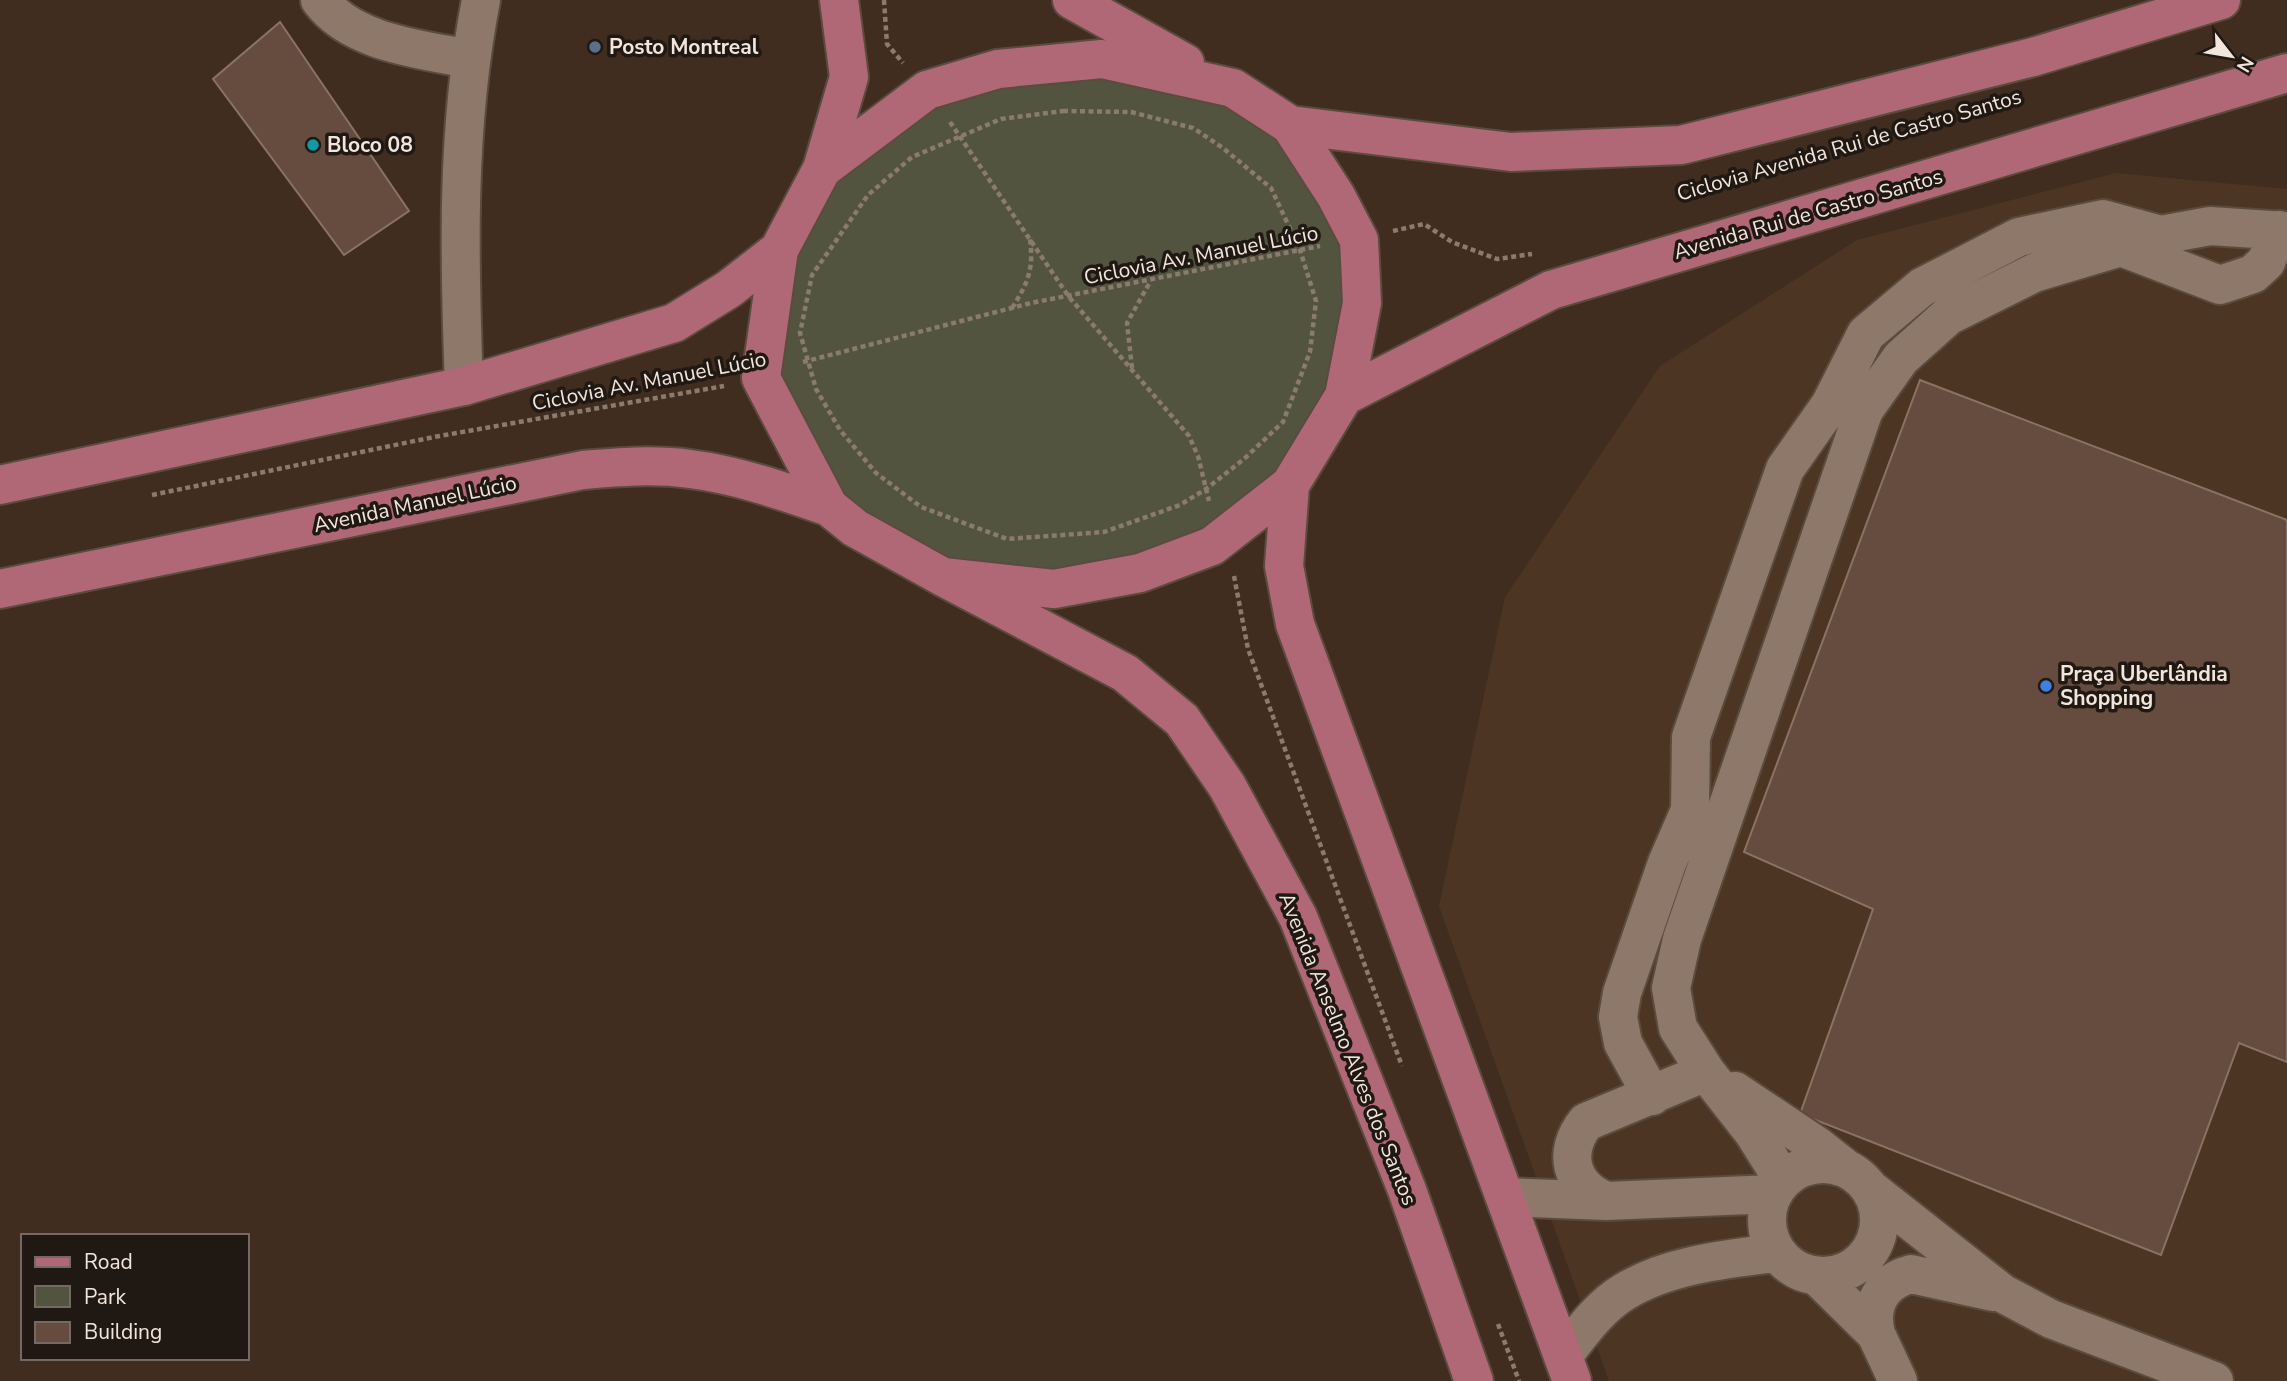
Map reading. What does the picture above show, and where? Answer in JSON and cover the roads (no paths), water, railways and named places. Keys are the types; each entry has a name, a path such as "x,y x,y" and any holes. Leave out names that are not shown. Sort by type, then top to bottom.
{"main road":[{"path":"829,508 761,378 779,250 822,169 849,77 839,0"},
{"path":"943,577 1054,589 1140,573 1212,546 1290,485 1344,396 1362,303 1359,240 1336,196 1290,125 1233,88 1121,30 1072,0"},
{"path":"1290,125 1511,152 1681,145 2032,57 2221,0"},
{"path":"822,169 928,90 998,69 1102,59 1233,88"},
{"name":"Avenida Rui de Castro Santos","path":"1344,396 1551,290 2287,73"},
{"path":"0,485 464,386 674,323 729,289 779,250"},
{"name":"Avenida Manuel Lúcio","path":"0,589 583,470 637,466 689,468 762,484 829,508"},
{"path":"1290,485 1284,566 1296,624 1568,1368"},
{"name":"Avenida Anselmo Alves dos Santos","path":"829,508 855,528 1125,673 1181,720 1227,786 1298,918 1407,1190 1474,1381"}],"street":[{"path":"320,0 330,14 361,32 403,46 469,59"},
{"path":"464,386 460,169 469,59 481,0"},
{"path":"1652,1096 1623,1043 1618,1017 1622,992 1667,863 1690,810 1692,737 1785,469 1830,405 1866,334 1922,287 2019,237 2104,219 2161,235"},
{"path":"1778,1187 1754,1132 1706,1072 1678,1028 1671,988 1682,939 1864,410 1900,358 1948,316 2034,273 2161,235 2210,226 2283,230 2266,262 2253,274 2220,285 2121,247"},
{"path":"1606,1201 1593,1195 1574,1174 1570,1160 1577,1133 1586,1122 1706,1072"},
{"path":"1706,1072 1816,1145 2002,1293 2051,1320 2214,1381"},
{"path":"1829,1164 1857,1179 1879,1219 1871,1249 1861,1262 1848,1271 1833,1276 1817,1276 1801,1273 1776,1253 1766,1224 1778,1187 1796,1170 1829,1164"},
{"path":"1506,1197 1606,1201 1778,1187"},
{"path":"1568,1368 1591,1321 1623,1293 1671,1271 1776,1253"},
{"path":"1898,1381 1876,1334 1873,1321 1878,1295 1898,1277 1911,1274 2002,1293"},
{"path":"1817,1276 1876,1334"}],"place":[{"name":"Posto Montreal","path":"595,47"},
{"name":"Bloco 08","path":"313,145"},
{"name":"Praça Uberlândia Shopping","path":"2046,686"}]}
